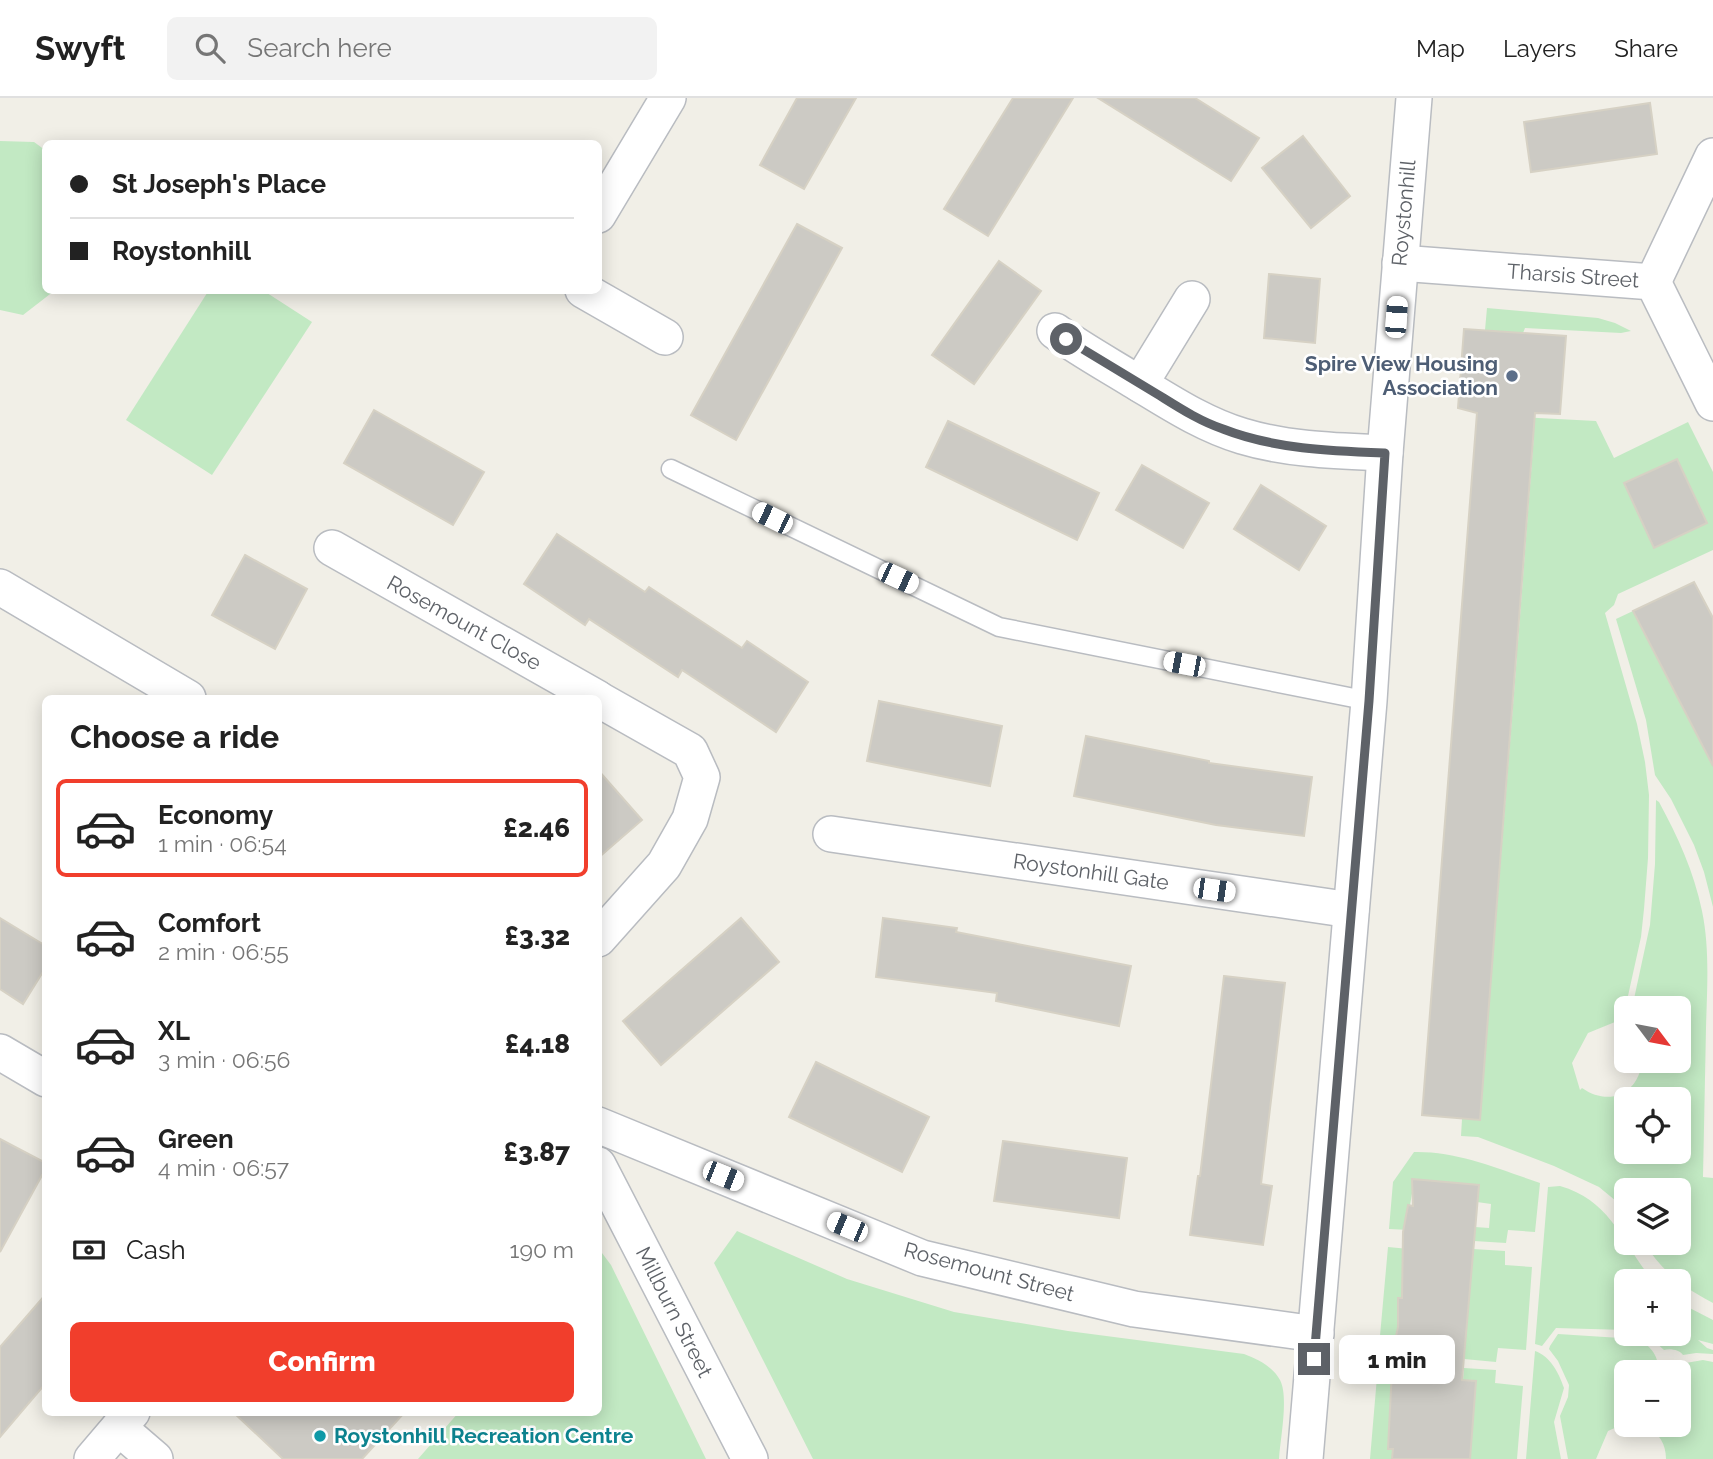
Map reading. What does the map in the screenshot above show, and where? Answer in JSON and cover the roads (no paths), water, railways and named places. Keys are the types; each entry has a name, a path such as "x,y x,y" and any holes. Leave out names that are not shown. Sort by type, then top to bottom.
{"street":[{"path":"602,208 668,98"},
{"name":"Roystonhill","path":"1305,1459 1369,701 1385,453 1414,98"},
{"path":"1653,282 1713,156"},
{"name":"Tharsis Street","path":"1400,263 1653,282 1713,403"},
{"path":"590,294 665,337"},
{"path":"1140,384 1192,299"},
{"path":"1055,331 1140,384 1220,429 1271,443 1331,451 1385,453"},
{"name":"Rosemount Close","path":"332,548 591,695"},
{"path":"0,586 183,695"},
{"name":"Rosemount Close","path":"602,701 691,751 702,777 690,819 664,865 602,935"},
{"name":"Roystonhill Gate","path":"831,834 1351,910"},
{"path":"0,1052 42,1077"},
{"name":"Rosemount Street","path":"602,1127 922,1258 1134,1309 1316,1334"},
{"name":"Millburn Street","path":"602,1173 750,1459"},
{"path":"92,1459 125,1420 155,1459"}],"lane":[{"path":"671,469 999,627 1369,701"}],"place":[{"name":"Spire View Housing Association","path":"1512,376"},
{"name":"Roystonhill Recreation Centre","path":"320,1436"}]}
